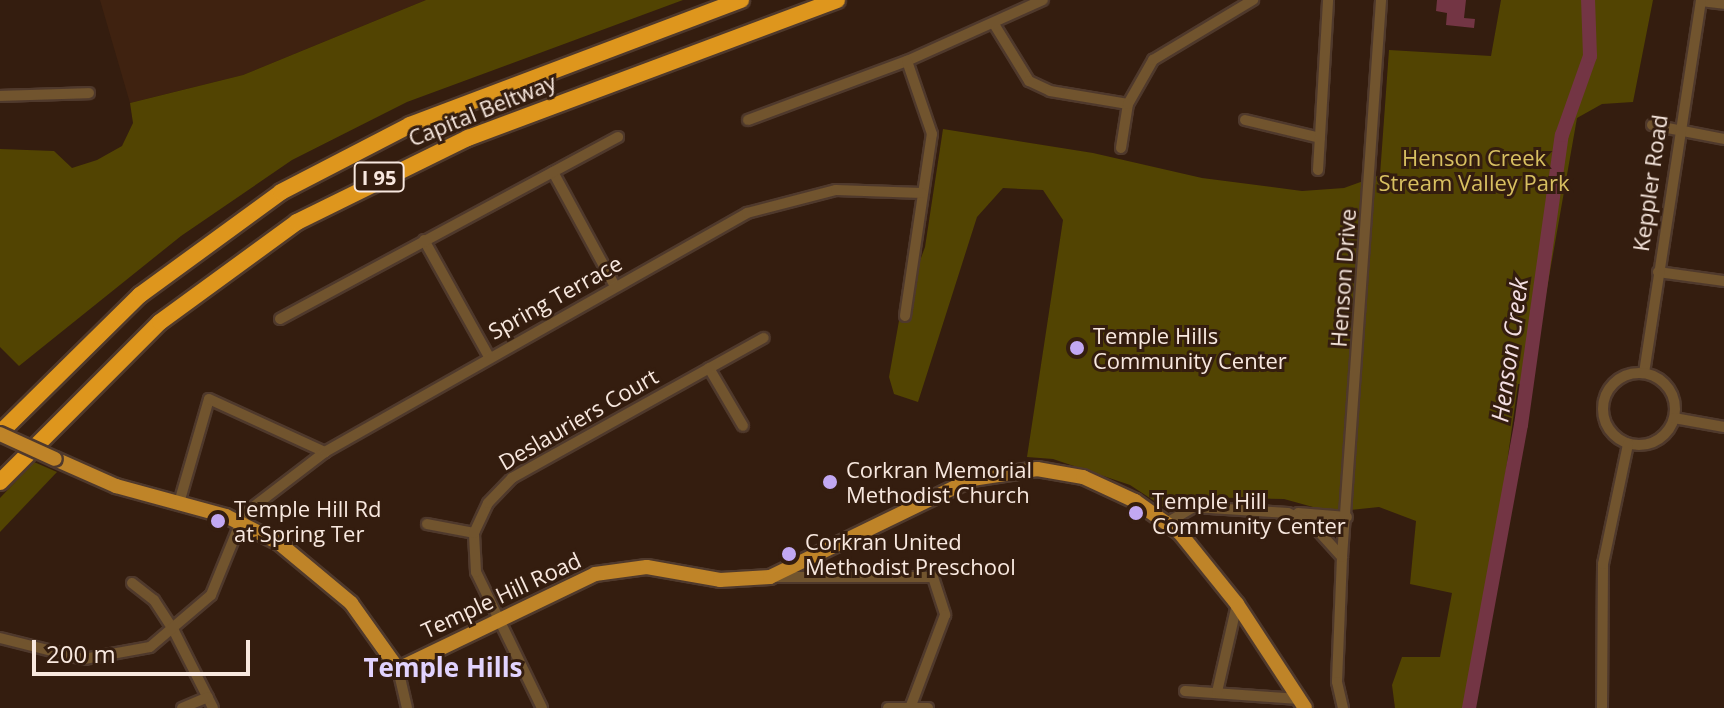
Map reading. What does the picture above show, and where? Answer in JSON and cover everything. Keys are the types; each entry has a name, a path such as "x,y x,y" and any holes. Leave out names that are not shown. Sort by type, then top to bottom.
{"highway":[{"name":"Capital Beltway","path":"0,433 140,295 281,192 410,125 741,0"},
{"name":"Capital Beltway","path":"0,482 160,322 311,214 453,144 837,0"}],"main road":[{"path":"0,433 55,459 238,521 319,571 381,642 398,669"},
{"name":"Temple Hill Road","path":"398,669 615,570 647,567 720,580 770,577 972,479 1013,469 1083,477 1168,522 1237,604 1302,703"},
{"path":"381,642 407,655 440,648"}],"street":[{"path":"748,120 907,61 1043,0"},
{"path":"1121,148 1128,104 1153,60 1253,0"},
{"path":"1318,170 1328,0"},
{"name":"Henson Drive","path":"1343,708 1337,682 1342,557 1381,0"},
{"path":"1701,0 1724,4"},
{"name":"Keppler Road","path":"1644,373 1678,129 1701,0"},
{"path":"994,24 1029,81 1050,91 1128,104"},
{"path":"905,316 932,134 907,61"},
{"path":"0,96 89,93"},
{"path":"1245,120 1320,138"},
{"path":"1652,125 1724,139"},
{"path":"280,319 618,137"},
{"path":"553,172 615,286"},
{"name":"Spring Terrace","path":"238,521 325,452 615,286 774,203 836,190 922,193"},
{"path":"424,240 489,357"},
{"path":"1658,272 1724,281"},
{"name":"Deslauriers Court","path":"474,533 488,503 512,478 764,338"},
{"path":"709,368 743,426"},
{"path":"1628,444 1607,425 1605,397 1617,381 1644,373 1666,385 1674,418"},
{"path":"179,503 209,399 325,452"},
{"path":"1674,418 1724,427"},
{"path":"1628,444 1656,440 1674,418"},
{"path":"1602,708 1603,564 1628,444"},
{"path":"1168,522 1194,507 1347,517"},
{"path":"1288,513 1312,524 1342,557"},
{"path":"0,638 65,658 103,659 150,647 174,631 219,583 238,521"},
{"path":"427,524 474,533 476,572 497,622 542,708"},
{"path":"770,577 933,577 945,603 944,624 910,706"},
{"path":"132,583 154,600 174,631 210,703 182,708"},
{"path":"1217,692 1237,604"},
{"path":"398,669 407,708"},
{"path":"1185,691 1302,703"},
{"path":"888,708 928,708"}],"shaded area":[{"path":"100,0 426,0 243,75 130,103"},
{"path":"1437,0 1466,0 1464,18 1475,19 1474,28 1446,25 1447,13 1436,11"}],"green space":[{"path":"426,0 683,0 407,102 292,160 181,236 19,366 0,347 0,149 54,151 72,168 97,160 122,146 133,123 130,103 243,75"},
{"name":"Henson Creek Stream Valley Park","path":"1501,0 1653,0 1633,102 1602,104 1577,118 1530,385 1518,384 1473,708 1395,708 1392,685 1402,657 1440,657 1452,593 1410,584 1416,521 1379,507 1331,512 1284,499 1195,497 1165,508 1130,485 1053,459 1027,457 1063,220 1043,190 1003,188 977,217 918,402 894,394 889,377 900,315 925,247 943,129 1093,153 1202,178 1302,191 1344,188 1380,175 1389,50 1491,56"},
{"path":"34,462 57,472 0,532 0,498"}],"waterway":[{"name":"Henson Creek","path":"1469,708 1521,425 1562,135 1590,56 1588,0"}],"place":[{"name":"Temple Hills Community Center","path":"1077,348"},
{"name":"Corkran Memorial Methodist Church","path":"830,482"},
{"name":"Temple Hill Community Center","path":"1136,513"},
{"name":"Temple Hill Rd at Spring Ter","path":"218,521"},
{"name":"Corkran United Methodist Preschool","path":"789,554"}],"district":[{"name":"Temple Hills","path":"443,668"}]}
